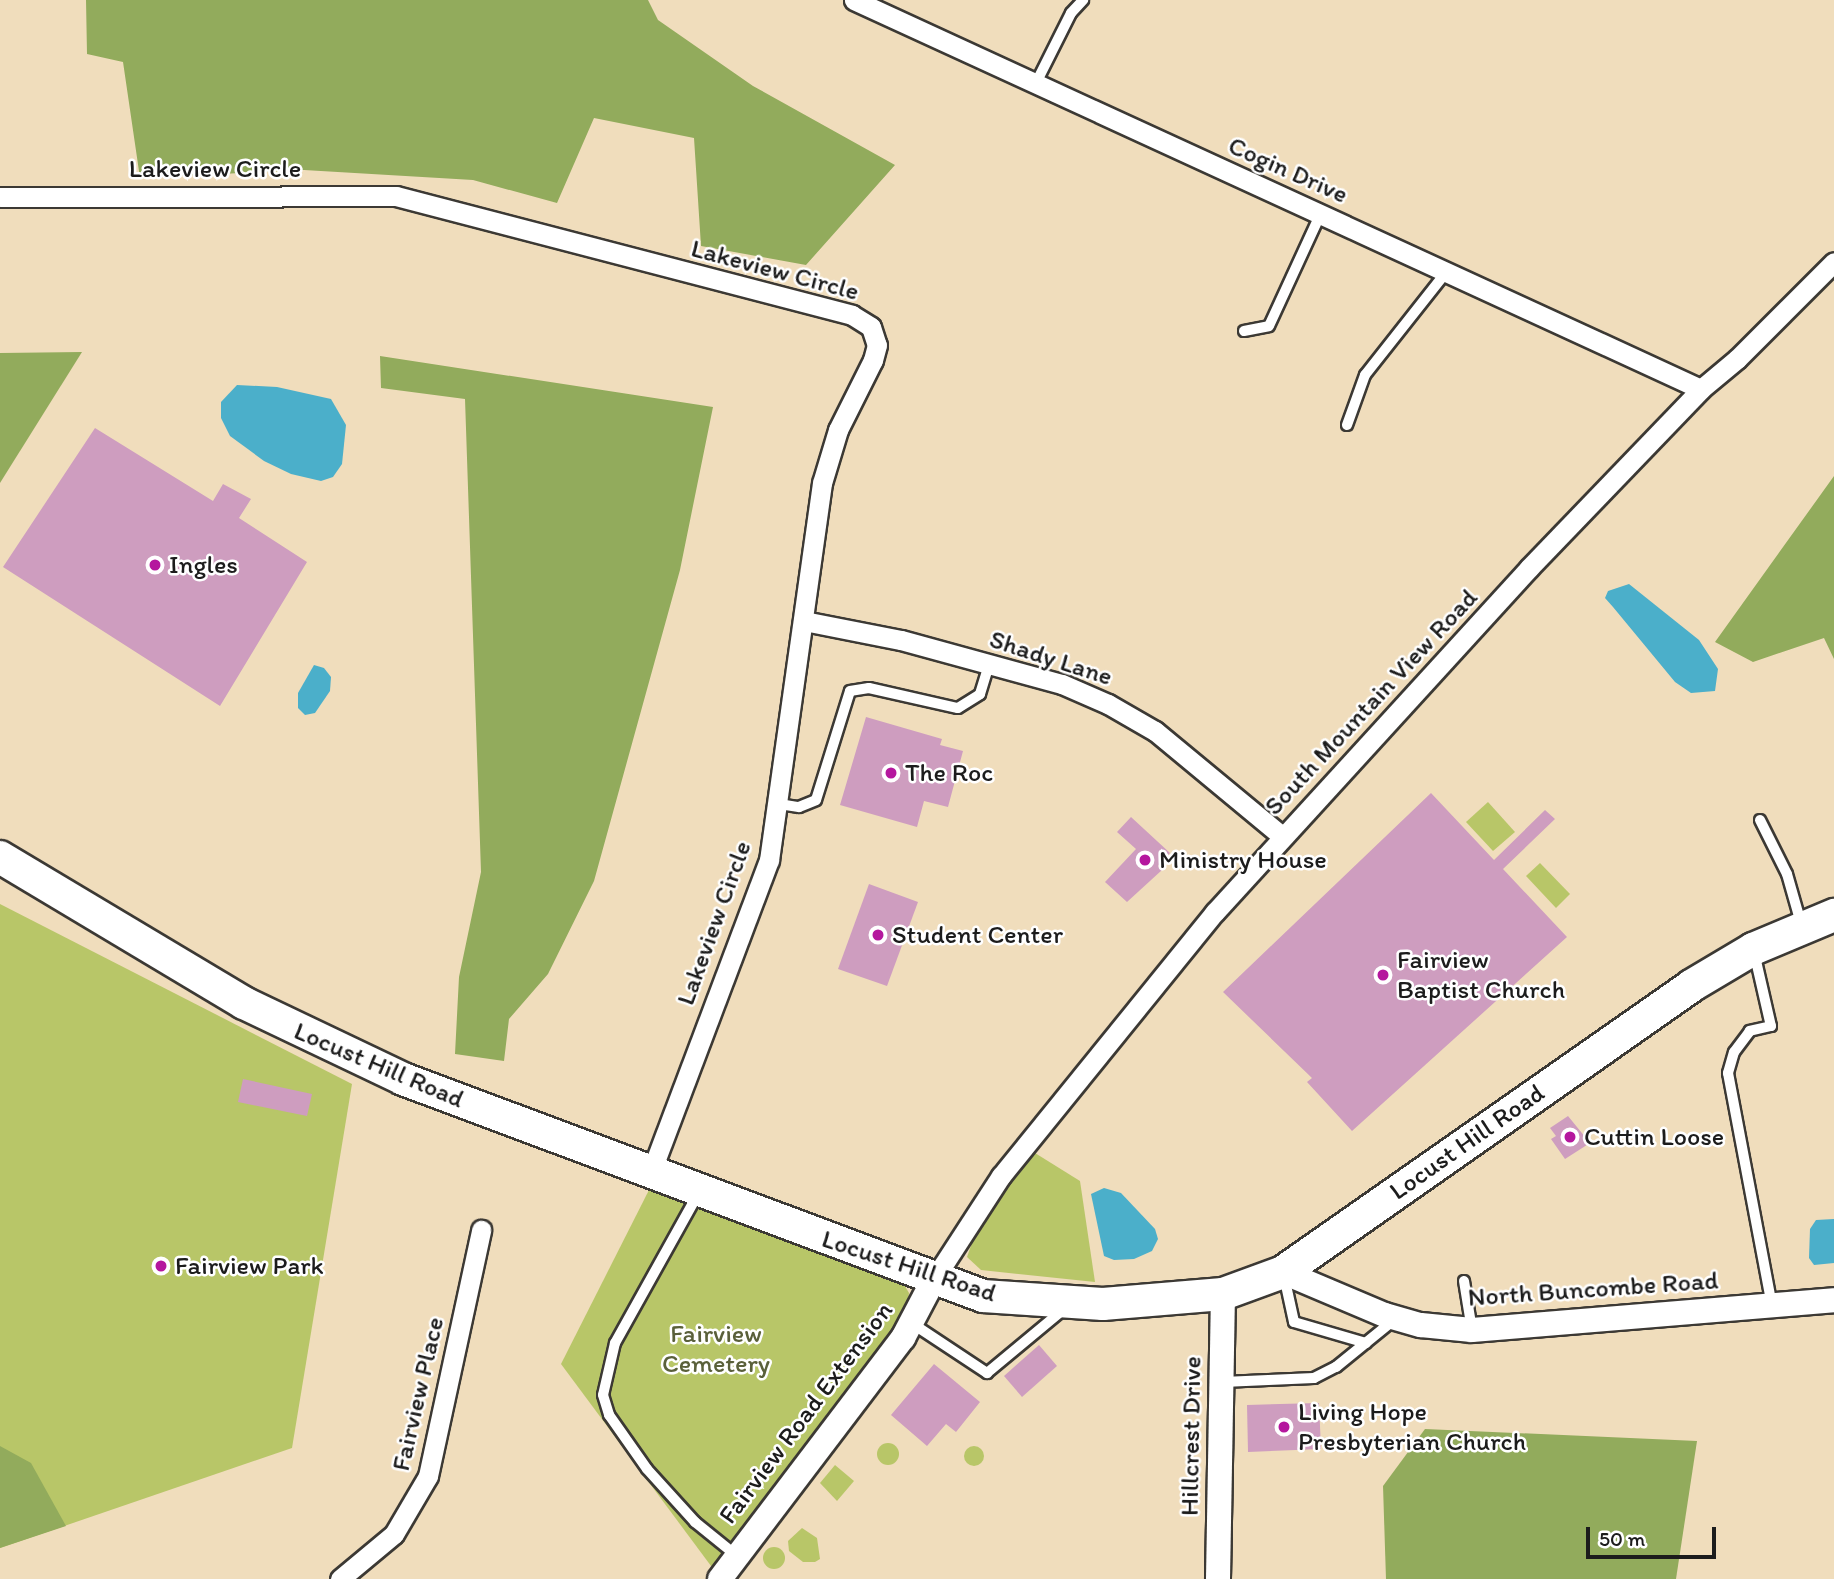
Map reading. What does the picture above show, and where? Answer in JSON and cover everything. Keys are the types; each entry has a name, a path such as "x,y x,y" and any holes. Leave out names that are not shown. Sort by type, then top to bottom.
{"main road":[{"name":"Locust Hill Road","path":"0,857 122,934 313,1039 404,1079 699,1192 983,1296 1071,1303 1141,1303 1223,1294 1283,1272 1653,1011 1753,948 1834,915"}],"street":[{"name":"Cogin Drive","path":"854,0 1701,389"},
{"name":"Lakeview Circle","path":"0,197 396,196 860,318 871,327 877,345 827,460 779,804 757,895 651,1173"},
{"name":"South Mountain View Road","path":"934,1279 1000,1176 1074,1082 1283,837 1701,389 1737,359 1834,262"},
{"name":"Shady Lane","path":"804,621 839,625 1062,684 1133,717 1283,837"},
{"name":"Fairview Place","path":"340,1579 394,1534 428,1476 481,1230"},
{"name":"North Buncombe Road","path":"1283,1272 1334,1297 1397,1318 1472,1330 1834,1300"},
{"name":"Fairview Road Extension","path":"720,1579 913,1324 934,1279"},
{"name":"Hillcrest Drive","path":"1218,1579 1223,1294"}],"lane":[{"path":"1036,83 1071,13 1083,0"},
{"path":"1244,331 1269,326 1321,213"},
{"path":"1347,425 1364,375 1447,271"},
{"path":"779,804 799,807 816,800 849,691 869,688 958,708 980,694 989,664"},
{"path":"1760,820 1787,874 1802,927"},
{"path":"1753,948 1770,1026 1750,1031 1734,1052 1728,1073 1772,1305"},
{"path":"699,1192 615,1343 603,1395 609,1415 647,1469 695,1522 737,1556"},
{"path":"1283,1272 1294,1322 1366,1343"},
{"path":"1464,1281 1472,1330"},
{"path":"913,1324 987,1373 1071,1303"},
{"path":"1222,1382 1314,1378 1397,1318"}],"green space":[{"path":"86,0 648,0 658,20 753,86 895,165 806,265 701,246 694,138 594,118 557,203 473,180 304,170 140,178 123,62 87,54"},
{"path":"82,352 0,483 0,353"},
{"path":"380,356 713,407 680,570 594,881 548,974 509,1019 504,1061 455,1054 459,977 481,872 465,399 381,388"},
{"path":"1834,476 1834,659 1824,638 1753,662 1715,642"},
{"path":"1488,802 1515,832 1493,851 1466,822"},
{"path":"1540,863 1570,894 1556,908 1526,876"},
{"name":"Fairview Park","path":"0,904 352,1084 292,1448 0,1548"},
{"path":"1035,1153 1080,1181 1095,1282 981,1270 967,1257 979,1223"},
{"name":"Fairview Cemetery","path":"650,1188 899,1276 909,1293 906,1316 714,1570 561,1364"},
{"path":"1425,1429 1697,1441 1676,1579 1386,1579 1383,1486"},
{"path":"888,1443 896,1446 899,1454 896,1462 888,1465 880,1462 877,1454 880,1446"},
{"path":"0,1446 31,1463 66,1526 0,1548"},
{"path":"974,1446 981,1449 984,1456 981,1463 974,1466 967,1463 964,1456 967,1449"},
{"path":"835,1465 854,1481 837,1501 820,1483"},
{"path":"802,1528 817,1538 820,1559 815,1562 803,1562 789,1551 788,1541"},
{"path":"774,1547 784,1554 785,1558 778,1568 774,1569 764,1562 763,1558 770,1548"}],"water":[{"path":"237,385 277,387 331,399 346,425 342,464 333,477 321,481 291,474 264,461 230,436 221,418 221,402"},
{"path":"1629,584 1699,640 1718,669 1715,691 1691,693 1675,682 1605,598 1608,591"},
{"path":"314,665 324,668 331,677 330,691 315,713 305,715 298,708 298,693"},
{"path":"1104,1188 1121,1193 1155,1229 1158,1239 1152,1251 1134,1259 1114,1260 1104,1256 1091,1194"},
{"path":"1834,1219 1834,1263 1814,1265 1809,1258 1810,1229 1816,1220"}],"building":[{"name":"Ingles","path":"95,428 213,501 223,484 251,499 239,518 307,562 220,706 3,567"},
{"name":"The Roc","path":"866,717 942,739 940,745 963,751 948,807 924,801 917,827 840,805"},
{"name":"Fairview Baptist Church","path":"1431,793 1494,860 1545,810 1555,819 1503,869 1567,937 1352,1131 1307,1082 1312,1078 1223,992"},
{"name":"Ministry House","path":"1131,817 1170,853 1158,866 1162,870 1127,902 1105,882 1136,849 1117,832"},
{"name":"Student Center","path":"869,884 918,902 887,986 838,969"},
{"path":"243,1079 312,1094 307,1116 238,1102"},
{"name":"Cuttin Loose","path":"1568,1116 1590,1143 1565,1159 1551,1139 1556,1136 1550,1128"},
{"path":"1039,1345 1057,1366 1022,1397 1004,1376"},
{"path":"934,1364 980,1402 956,1432 946,1424 927,1446 891,1415"},
{"name":"Living Hope Presbyterian Church","path":"1319,1403 1321,1449 1248,1452 1247,1405"}],"place":[{"name":"Ingles","path":"155,565"},
{"name":"The Roc","path":"891,773"},
{"name":"Ministry House","path":"1145,860"},
{"name":"Student Center","path":"878,935"},
{"name":"Fairview Baptist Church","path":"1383,975"},
{"name":"Cuttin Loose","path":"1570,1137"},
{"name":"Fairview Park","path":"161,1266"},
{"name":"Living Hope Presbyterian Church","path":"1284,1427"}]}
